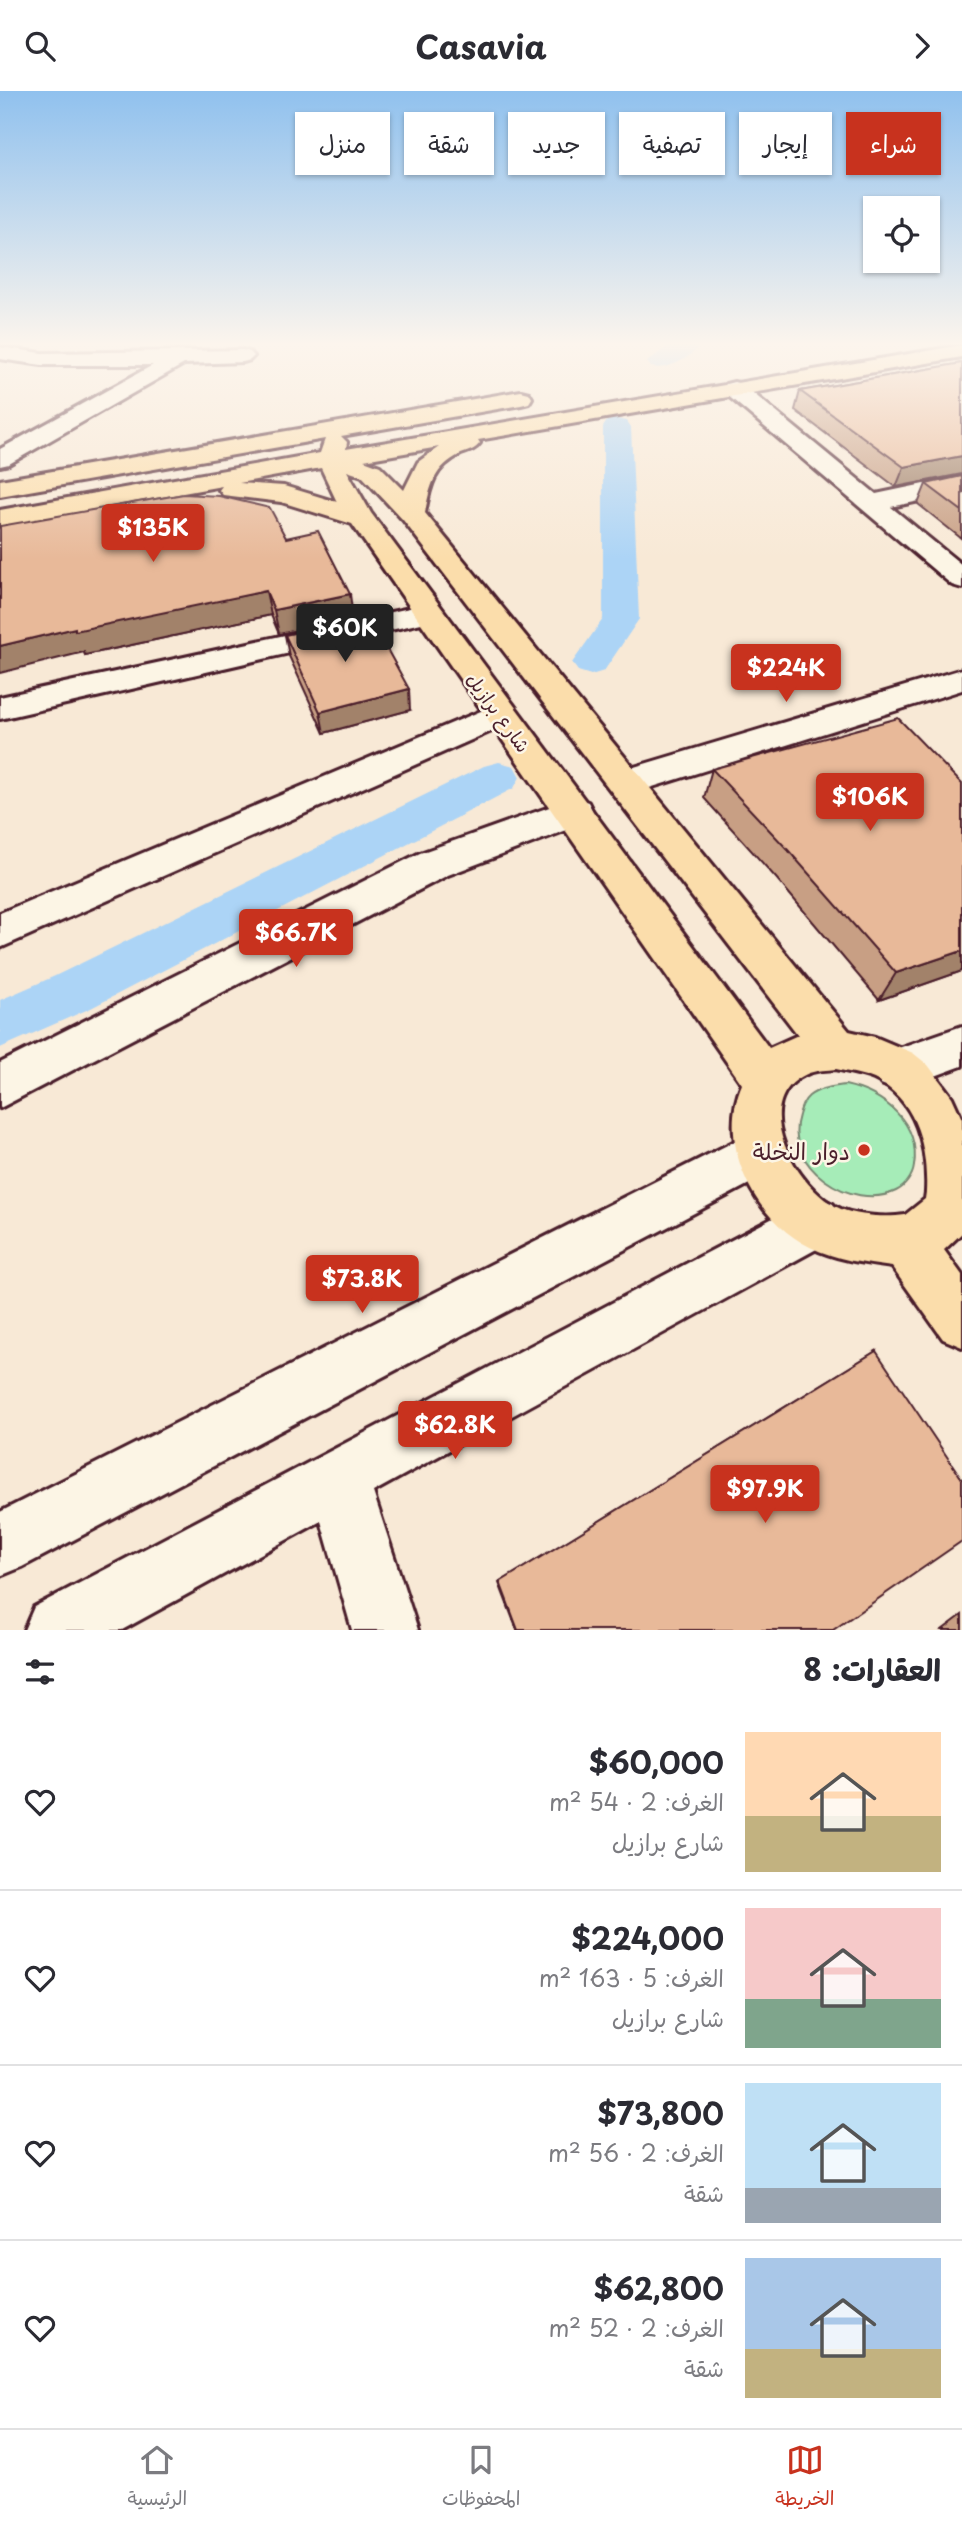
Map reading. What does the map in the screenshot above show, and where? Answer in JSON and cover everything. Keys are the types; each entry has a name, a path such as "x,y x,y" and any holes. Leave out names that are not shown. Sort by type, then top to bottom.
{"highway":[{"path":"0,488 417,415"},
{"path":"0,518 577,415"},
{"path":"332,458 333,443 355,425"},
{"path":"412,514 416,482 424,467 438,454 509,426"},
{"path":"259,444 306,448 371,471 412,514 836,1049"},
{"name":"شارع برازيل","path":"332,458 335,478 360,518 500,714 575,812 766,1081"},
{"path":"146,493 240,490 284,494 360,518"},
{"path":"836,1049 865,1054 897,1069 935,1103 958,1133 961,1167 959,1203 934,1227 905,1241 852,1239 815,1222 777,1187 759,1153 755,1109 766,1081 779,1066 805,1052 836,1049"},
{"path":"905,1241 962,1320"}],"street":[{"path":"0,459 79,415"},
{"path":"765,415 962,579"},
{"path":"871,503 962,484"},
{"path":"0,708 428,613"},
{"path":"627,782 962,679"},
{"path":"0,931 500,714"},
{"path":"0,1086 433,864 575,812"},
{"path":"897,1069 962,1046"},
{"path":"0,1545 759,1153"},
{"path":"57,1630 815,1222"},
{"path":"339,1478 385,1630"}],"green space":[{"path":"845,1085 873,1095 885,1103 896,1112 912,1136 915,1151 913,1170 905,1184 896,1191 879,1196 841,1190 811,1167 801,1151 796,1134 805,1100 817,1091"}],"building":[{"path":"833,415 962,415 962,456 904,467"},
{"path":"962,476 962,511 926,484"},
{"path":"184,494 219,496 270,508 286,538 318,531 350,594 274,610 266,591 75,631 75,628 0,646 0,526"},
{"path":"362,618 370,633 377,631 409,689 320,712 285,635"},
{"path":"898,718 962,784 962,951 896,973 788,850 712,769"},
{"path":"876,1351 962,1479 962,1541 833,1630 518,1630 500,1582"}],"waterway":[{"path":"591,663 621,619 617,427"},
{"path":"0,1025 73,992 499,777"}],"place":[{"name":"دوار النخلة","path":"864,1150"}]}
